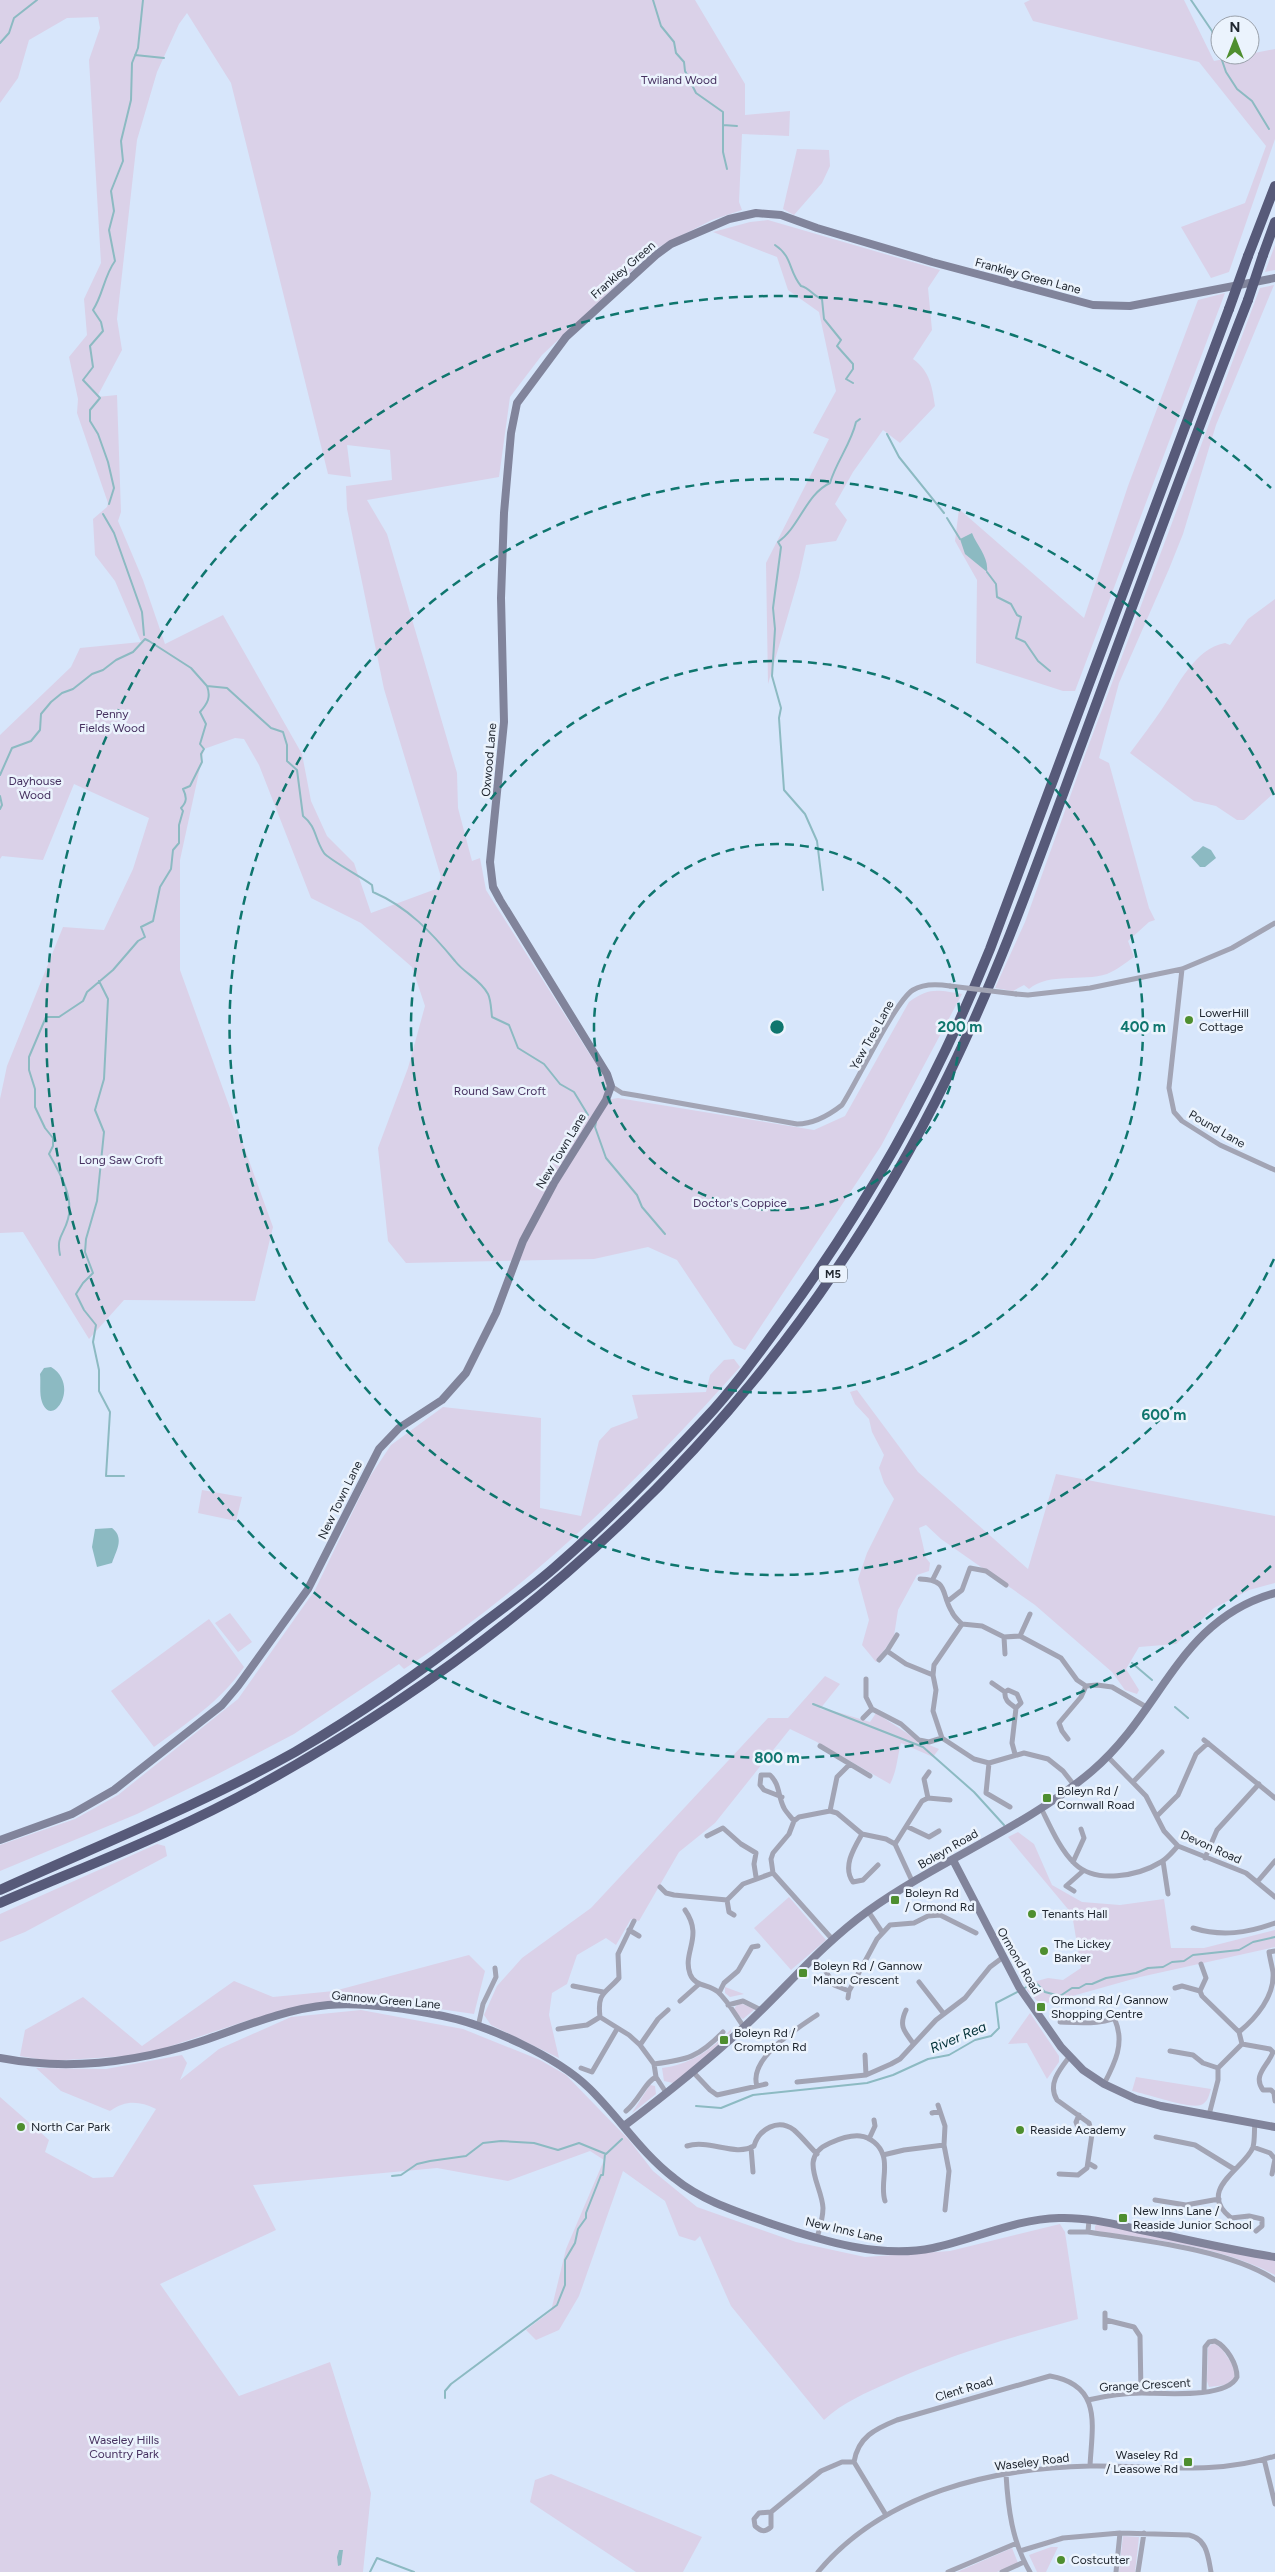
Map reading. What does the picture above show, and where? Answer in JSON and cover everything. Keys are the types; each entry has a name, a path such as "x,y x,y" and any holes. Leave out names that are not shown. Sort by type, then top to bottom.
{"highway":[{"name":"M5","path":"0,1890 236,1783 305,1745 426,1667 553,1568 632,1494 707,1417 757,1356 814,1278 851,1222 892,1153 952,1039 990,949 1275,186"},
{"name":"M5","path":"0,1903 194,1818 257,1788 372,1720 458,1661 559,1581 656,1490 711,1433 794,1332 891,1183 925,1123 970,1030 1022,904 1248,300 1275,222"}],"street":[{"name":"Frankley Green","path":"517,403 566,337 656,255 671,244 729,219 756,213 781,215"},
{"name":"Frankley Green Lane","path":"781,215 817,228 922,259 1093,305 1130,306 1275,278"},
{"name":"Oxwood Lane","path":"517,403 511,433 504,513 501,598 504,722 490,875 500,900 607,1074 610,1086"},
{"name":"Yew Tree Lane","path":"610,1086 622,1093 797,1124 808,1124 832,1113 842,1105 899,1005 912,990 932,984 1028,995 1090,988 1182,969 1232,948 1275,923"},
{"name":"Pound Lane","path":"1182,969 1169,1088 1174,1112 1182,1121 1220,1145 1275,1170"},
{"name":"New Town Lane","path":"0,1840 72,1814 114,1790 222,1705 238,1686 308,1590 379,1449 399,1428 442,1400 466,1373 496,1313 523,1241 554,1183 606,1100 610,1086"},
{"path":"933,1579 938,1567"},
{"path":"948,1600 962,1590 970,1568 986,1571 1006,1585"},
{"path":"920,1579 933,1579 940,1583 952,1612 962,1624 982,1626 1004,1637 1020,1636 1060,1658 1077,1680 1086,1686 1112,1687 1149,1708"},
{"name":"Boleyn Road","path":"624,2126 694,2073 744,2028 833,1940 868,1911 913,1882 1041,1808 1074,1785 1108,1757 1149,1708 1186,1652 1201,1635 1224,1616 1252,1600 1275,1593"},
{"path":"1020,1636 1030,1614"},
{"path":"962,1624 934,1665 933,1675 936,1690 933,1711 942,1738 974,1759 989,1763 1015,1754 1024,1753 1048,1759 1074,1785"},
{"path":"879,1660 897,1636"},
{"path":"1004,1637 1005,1654"},
{"path":"887,1651 906,1664 933,1675"},
{"path":"866,1679 866,1697 872,1709 901,1724 919,1740 929,1742 942,1738"},
{"path":"992,1683 1005,1692 1008,1690 1017,1694 1021,1703 1016,1708 1012,1744 1015,1754"},
{"path":"1068,1739 1062,1731 1060,1722 1081,1697 1086,1686"},
{"path":"1005,1692 1005,1697 1009,1703 1016,1708"},
{"path":"863,1718 872,1709"},
{"path":"1157,1816 1178,1795 1196,1754 1206,1741 1275,1798"},
{"path":"820,1746 870,1776"},
{"path":"1133,1782 1162,1752"},
{"name":"Devon Road","path":"1108,1757 1146,1796 1169,1839 1178,1846 1205,1858 1246,1873 1275,1897"},
{"path":"989,1763 986,1793 1010,1807"},
{"path":"830,1811 836,1778 850,1764"},
{"path":"928,1798 924,1779 929,1772"},
{"path":"782,1797 764,1790 760,1785 761,1775 770,1775 775,1779 782,1797 784,1808 794,1821"},
{"path":"1205,1858 1217,1830 1259,1784"},
{"path":"895,1844 908,1827 922,1801 928,1798 950,1800"},
{"path":"1041,1808 1073,1862 1083,1871 1101,1875 1132,1874 1162,1861 1178,1846"},
{"path":"833,1940 773,1872 771,1859 773,1852 789,1834 794,1821 799,1817 830,1811 837,1813 862,1834 886,1839 895,1844 913,1882"},
{"path":"908,1827 929,1837 938,1832"},
{"path":"707,1836 723,1828 741,1844 756,1853 754,1864 756,1877"},
{"path":"1073,1862 1084,1838 1080,1829"},
{"path":"862,1834 850,1859 850,1878 857,1883 863,1880 878,1864"},
{"name":"Ormond Road","path":"953,1860 1002,1958 1019,1987 1070,2056 1083,2070 1104,2084 1136,2099 1275,2127"},
{"path":"1162,1861 1168,1894"},
{"path":"1258,1881 1275,1861"},
{"path":"1074,1891 1066,1886 1083,1871"},
{"path":"660,1887 666,1893 674,1895 726,1900 743,1884 756,1877 773,1872"},
{"path":"726,1900 729,1912 734,1914"},
{"path":"685,1910 694,1927 688,1966 691,1976 698,1985 719,1993 744,2028"},
{"path":"868,1911 882,1932"},
{"path":"848,1998 849,1991 882,1932 890,1925 914,1923 935,1915 976,1933"},
{"path":"634,1921 618,1954 620,1975 603,1992 598,2006 600,2017 629,2035 640,2046 654,2064 656,2077 667,2094"},
{"path":"1193,1928 1207,1932 1239,1934 1275,1923"},
{"path":"629,1930 639,1936"},
{"path":"719,1993 724,1983 738,1971 752,1947 758,1946"},
{"path":"1238,2032 1254,2019 1273,1989 1273,1973 1269,1952 1275,1951"},
{"path":"797,2082 866,2075 900,2059 913,2043 944,2014 965,1998 990,1968 1002,1958"},
{"path":"1200,1991 1206,1978 1201,1964"},
{"path":"822,1965 834,1985 849,1991"},
{"path":"478,2027 483,2004 496,1977 495,1968"},
{"path":"918,1982 944,2014"},
{"path":"680,2001 691,1989 698,1985"},
{"path":"573,1986 603,1992"},
{"path":"1175,1988 1182,1986 1200,1991 1238,2032 1242,2044"},
{"path":"728,2006 744,2001 761,2010"},
{"name":"Gannow Green Lane","path":"0,2058 45,2064 138,2059 200,2042 258,2021 330,2005 408,2010 446,2016 514,2041 560,2066 588,2086 624,2126"},
{"path":"640,2046 658,2019 668,2010"},
{"path":"906,2010 902,2019 902,2028 913,2043"},
{"path":"1060,2022 1100,2023 1116,2020 1127,2013"},
{"path":"757,2086 755,2072 769,2050 817,2015"},
{"path":"558,2029 587,2025 600,2017"},
{"path":"1104,2084 1113,2067 1121,2037 1116,2020"},
{"path":"592,2072 617,2029"},
{"path":"654,2064 686,2060 696,2056 723,2032"},
{"path":"1209,2115 1218,2080 1218,2068 1242,2044"},
{"path":"1242,2044 1270,2049 1273,2052 1260,2074 1260,2085 1263,2090 1271,2090 1274,2093 1275,2101"},
{"path":"1170,2051 1193,2054 1203,2063 1218,2068"},
{"path":"865,2054 866,2075"},
{"path":"1059,2174 1081,2174 1087,2168 1092,2130 1089,2123 1057,2100 1052,2090 1053,2082 1070,2056"},
{"path":"581,2068 592,2072 597,2077"},
{"path":"694,2073 717,2095 766,2084"},
{"path":"626,2111 641,2096 651,2080 656,2077"},
{"path":"932,2113 939,2108 945,2126 944,2146 949,2182 945,2210"},
{"path":"1079,2115 1076,2122 1079,2130"},
{"path":"869,2138 875,2126 874,2120"},
{"path":"1255,2123 1253,2147 1247,2157 1234,2168 1220,2192 1219,2199 1220,2206 1231,2218 1249,2216 1262,2219 1262,2226 1256,2231"},
{"path":"753,2172 751,2148 761,2132 769,2127 780,2125 794,2130 816,2154"},
{"name":"New Inns Lane","path":"624,2126 658,2165 699,2197 817,2238 881,2251 905,2252 931,2249 1024,2223 1059,2218 1089,2220 1275,2257"},
{"path":"817,2238 823,2208 822,2198 813,2176 816,2154 824,2146 841,2139 860,2136 869,2138 883,2155 882,2192 886,2201"},
{"path":"1156,2137 1195,2145 1234,2168"},
{"path":"687,2146 705,2142 743,2150 751,2148"},
{"path":"695,2143 696,2150"},
{"path":"883,2155 904,2150 944,2146"},
{"path":"1253,2147 1270,2153 1275,2159 1272,2174"},
{"path":"1088,2163 1095,2167"},
{"path":"1155,2200 1186,2206 1219,2199"},
{"path":"946,2203 953,2205"},
{"path":"1088,2232 1089,2220"},
{"path":"1070,2232 1088,2232 1143,2240 1248,2264 1275,2280"},
{"path":"1105,2313 1105,2328"},
{"path":"1106,2320 1134,2327 1140,2336 1141,2393"},
{"name":"Grange Crescent","path":"1088,2400 1141,2393 1176,2395 1204,2392 1230,2385 1237,2378 1234,2363 1220,2344 1215,2341 1209,2342 1206,2347 1204,2392"},
{"name":"Clent Road","path":"854,2462 856,2451 863,2438 876,2429 897,2420 1014,2385 1050,2376 1062,2378 1081,2390 1088,2400"},
{"path":"1088,2400 1092,2412 1090,2466"},
{"name":"Waseley Road","path":"820,2570 854,2538 886,2515 910,2502 1006,2474 1090,2466 1207,2468 1275,2456"},
{"path":"1264,2459 1275,2504"},
{"path":"771,2512 820,2471 842,2462 854,2462 886,2515"},
{"path":"1006,2474 1010,2519 1024,2562 1030,2572"},
{"path":"1020,2551 1063,2538 1120,2533 1197,2537 1206,2549 1211,2572"},
{"path":"1116,2572 1120,2533"},
{"path":"1138,2572 1144,2533"},
{"path":"948,2572 1017,2543"},
{"path":"1002,2572 1024,2562"},
{"path":"820,2570 827,2572"}],"green space":[{"path":"0,0 695,0 745,84 745,115 790,111 789,136 742,134 739,202 742,210 712,220 655,249 542,355 510,397 499,477 367,500 387,534 457,773 458,808 472,861 480,858 486,890 592,1058 610,1081 606,1100 618,1098 814,1130 845,1116 909,1002 922,994 934,991 962,994 881,1146 745,1350 734,1345 677,1260 648,1247 594,1259 406,1263 388,1241 378,1148 408,1068 425,1006 412,967 361,923 311,898 259,765 244,739 235,738 204,749 180,860 180,970 273,1227 255,1301 124,1300 89,1339 23,1232 0,1233 0,1099 7,1066 63,927 104,930 133,869 149,818 74,784 43,860 2,856 0,859 0,735 71,667 80,648 141,642 115,581 95,555 93,519 107,507 108,503 77,413 78,399 69,357 87,335 84,299 101,263 89,60 100,28 98,17 67,18 29,40 18,78 0,103","holes":["187,13 231,83 328,474 351,477 347,445 390,450 392,480 346,486 347,509 384,689 441,877 436,889 371,913 354,863 327,836 311,801 302,754 223,615 165,644 143,580 118,521 121,512 117,395 97,397 122,350 117,319 137,140 157,72 179,24"]},
{"path":"1030,0 1184,0 1210,53 1210,65 1260,65 1260,52 1275,49 1275,139 1229,272 1211,278 1181,227 1245,203 1266,146 1199,62 1033,21 1024,3"},
{"path":"797,149 829,150 830,166 822,183 794,215 783,209"},
{"path":"768,220 940,270 928,288 932,330 913,359 927,374 935,406 900,443 883,430 853,472 835,504 847,520 836,541 806,545 799,577 768,684 766,563 829,439 813,433 836,391 819,312 788,290 777,257 713,232 750,222"},
{"path":"1275,245 1275,270 1265,272"},
{"path":"1274,285 1216,425 1183,534 1119,683 1099,758 1109,763 1149,908 1155,920 1149,922 1128,941 1134,957 1107,974 1056,979 1037,984 1029,989 1024,985 1013,991 995,988 1025,922 1085,755 1260,288"},
{"path":"1225,293 1075,691 1063,691 976,663 977,580 955,541 959,509 1084,618 1128,486 1198,300"},
{"path":"1275,599 1275,792 1244,820 1237,820 1216,806 1194,801 1130,753 1196,660 1214,647 1225,643 1230,645 1248,619"},
{"path":"734,1359 740,1367 623,1490 540,1567 451,1637 404,1669 399,1664 294,1734 214,1776 137,1814 0,1871 0,1845 75,1819 118,1795 238,1699 315,1590 369,1478 391,1445 443,1407 541,1418 540,1508 581,1516 599,1441 611,1428 638,1418 632,1395 706,1392 710,1375 724,1360"},
{"path":"857,1390 918,1472 1028,1569 1056,1474 1275,1516 1275,1583 1249,1590 1214,1608 1176,1644 1139,1647 1126,1669 1139,1690 1137,1694 1125,1690 1112,1672 1035,1605 941,1539 926,1525 919,1528 926,1558 930,1563 929,1571 917,1575 898,1610 894,1636 876,1662 862,1645 869,1620 858,1579 867,1553 894,1499 884,1483 879,1468 884,1455 872,1432 869,1419 855,1404 850,1392"},
{"path":"202,1490 242,1497 236,1521 198,1513"},
{"path":"230,1613 252,1642 238,1652 215,1623"},
{"path":"209,1619 244,1667 214,1701 154,1747 111,1691"},
{"path":"825,1676 840,1684 820,1709 870,1722 876,1713 919,1741 939,1749 933,1757 901,1743 896,1769 890,1784 815,1741 790,1729 715,1823 679,1852 639,1921 631,1919 616,1945 606,1938 577,1955 567,1984 552,1993 549,2015 559,2058 491,2025 484,2015 497,1986 522,1958 591,1908 768,1718 788,1718"},
{"path":"1018,1832 1034,1844 1052,1885 1082,1902 1120,1905 1164,1899 1171,1948 1204,1948 1275,1930 1275,1947 1140,1977 1044,2004 1039,2003 1027,1990 1030,1983 1048,1978 1063,1980 1081,1968 1072,1914 1008,1837"},
{"path":"157,1844 165,1846 167,1856 25,1932 0,1942 0,1914"},
{"path":"789,1897 826,1940 791,1970 754,1928"},
{"path":"469,1955 485,1971 474,2014 419,2006 346,2000 313,2004 249,2020 144,2055 49,2061 20,2056 25,2030 83,1997 142,2046 234,1981 273,1997 334,1991"},
{"path":"725,1987 744,1994 730,1997 725,1993"},
{"path":"740,2003 755,2009 743,2019 734,2012 735,2007"},
{"name":"Waseley Hills Country Park","path":"361,2010 463,2029 540,2060 566,2075 629,2140 653,2171 697,2207 796,2242 865,2257 950,2251 1060,2224 1065,2232 1078,2319 982,2347 913,2372 855,2398 824,2420 731,2306 700,2236 695,2241 679,2236 665,2201 623,2171 579,2296 559,2330 536,2340 526,2330 551,2311 566,2249 604,2160 590,2151 508,2181 437,2168 253,2185 276,2230 160,2284 239,2396 330,2362 371,2493 363,2572 0,2572 0,2097 49,2140 45,2152 93,2178 113,2177 156,2109 144,2104 127,2103 110,2111 61,2091 36,2068 106,2069 182,2055 187,2063 180,2080 219,2049 291,2017"},
{"path":"1030,2013 1059,2056 1059,2062 1047,2079 1027,2043 1008,2044"},
{"path":"731,2029 731,2032 699,2064 673,2083 664,2081 662,2068 691,2060 700,2055"},
{"path":"1136,2077 1211,2089 1208,2098 1203,2104 1187,2105 1132,2091"},
{"path":"650,2085 655,2086 656,2094 632,2113"},
{"path":"1098,2224 1275,2260 1275,2275 1255,2265 1210,2251 1164,2241 1095,2231 1095,2226"},
{"path":"1214,2343 1222,2349 1236,2370 1234,2380 1225,2385 1209,2387 1207,2381 1208,2347"},
{"path":"551,2474 702,2537 683,2572 636,2572 530,2502 535,2480"},
{"path":"1123,2536 1139,2537 1135,2572 1119,2572"},
{"path":"1051,2547 1058,2547 1046,2572 1037,2572 1029,2555"},
{"path":"1012,2548 1018,2563 997,2572 957,2572"}],"shaded area":[{"path":"972,533 986,561 987,572 965,554 960,539"},
{"path":"1203,846 1211,850 1216,858 1205,867 1200,867 1191,857"},
{"path":"51,1367 60,1375 64,1384 62,1402 52,1411 46,1409 40,1392 40,1374 44,1368"},
{"path":"112,1528 119,1540 116,1554 112,1563 97,1567 92,1547 95,1529"},
{"path":"339,2550 343,2550 341,2565 338,2566 337,2557"}],"waterway":[{"path":"0,43 9,33 14,18 37,0"},
{"path":"109,504 114,488 108,462 98,434 90,421 90,410 100,398 83,380 93,367 90,346 103,331 101,322 93,310 115,261 109,230 114,211 111,191 123,161 121,141 131,100 132,63 138,48 143,0"},
{"path":"653,0 661,26 674,42 676,53 684,62 685,71 696,93 723,112 723,152 727,169"},
{"path":"1191,0 1212,31 1226,72 1237,89 1252,101 1269,129"},
{"path":"135,55 164,58"},
{"path":"723,125 737,126"},
{"path":"775,245 785,254 801,286 822,299 824,319 841,340 837,346 853,364 853,369 846,379 853,383"},
{"path":"823,890 817,841 805,814 784,790 779,718 781,708 772,676 775,629 773,608 781,547 778,542 792,528 815,495 830,483 851,438 856,422 860,419"},
{"path":"887,434 899,457 944,513"},
{"path":"103,514 114,533 142,612 144,635"},
{"path":"947,518 960,539"},
{"path":"987,572 996,584 997,597 1011,604 1017,615 1021,617 1016,638 1025,642 1038,661 1050,671"},
{"path":"0,775 12,748 31,741 40,730 41,714 51,702 62,693 73,689 92,674 103,670 116,660 133,652 145,639 149,641 191,668 207,686 227,688 271,728 283,732 287,745 287,761 297,770 303,816 311,824 324,853 372,885 373,892 397,905 428,931 459,966 485,989 490,999 492,1017 509,1025 518,1048 544,1064 560,1084 574,1092 588,1115"},
{"path":"60,1255 59,1244 68,1219 68,1194 49,1154 53,1146 53,1138 45,1128 35,1107 35,1089 29,1070 29,1057 46,1017 59,1017 83,1001 87,992 113,970 138,941 145,937 141,927 153,921 160,887 171,869 173,850 179,843 179,825 183,811 181,808 186,799 183,789 190,786 202,762 201,754 204,749 200,744 206,724 200,712 208,700 207,686"},
{"path":"0,796 2,805 0,809"},
{"path":"99,981 108,999 104,1079 95,1110 104,1132 97,1201 86,1239 85,1252 93,1273 76,1294 84,1310 96,1325 93,1342 99,1370 99,1391 110,1412 106,1476 124,1476"},
{"path":"596,1122 595,1127 606,1158 637,1195 642,1207 665,1234"},
{"path":"1132,1663 1152,1680"},
{"path":"813,1704 923,1747 974,1792 1004,1825"},
{"path":"1175,1707 1188,1718"},
{"name":"River Rea","path":"1023,1989 1035,1982 1045,1992 1060,1996 1072,1988 1079,1988 1106,1978 1136,1973 1148,1968 1163,1967 1172,1962 1184,1961 1193,1955 1239,1950 1253,1942 1275,1937"},
{"name":"River Rea","path":"696,2106 721,2108 753,2095 867,2083 893,2075 928,2059 949,2055 975,2040 991,2036 999,2028 996,2003 1019,1991"},
{"name":"River Rea","path":"392,2176 401,2175 417,2164 466,2156 483,2143 501,2141 534,2143 558,2150 579,2143 606,2154 622,2139"},
{"path":"445,2398 445,2391 451,2384 557,2305 565,2285 565,2260 575,2243 578,2229 586,2218 586,2213 601,2175 603,2175 605,2154"},
{"path":"370,2572 377,2558 414,2572"}],"place":[{"name":"LowerHill Cottage","path":"1189,1020"},
{"name":"Boleyn Rd / Cornwall Road","path":"1047,1798"},
{"name":"Boleyn Rd / Ormond Rd","path":"895,1900"},
{"name":"Tenants Hall","path":"1032,1914"},
{"name":"The Lickey Banker","path":"1044,1951"},
{"name":"Boleyn Rd / Gannow Manor Crescent","path":"803,1973"},
{"name":"Ormond Rd / Gannow Shopping Centre","path":"1041,2007"},
{"name":"Boleyn Rd / Crompton Rd","path":"724,2040"},
{"name":"North Car Park","path":"21,2127"},
{"name":"Reaside Academy","path":"1020,2130"},
{"name":"New Inns Lane / Reaside Junior School","path":"1123,2218"},
{"name":"Waseley Rd / Leasowe Rd","path":"1188,2462"},
{"name":"Costcutter","path":"1061,2560"}],"park label":[{"name":"Twiland Wood","path":"679,80"},
{"name":"Penny Fields Wood","path":"112,721"},
{"name":"Dayhouse Wood","path":"35,788"},
{"name":"Round Saw Croft","path":"500,1091"},
{"name":"Long Saw Croft","path":"121,1160"},
{"name":"Doctor's Coppice","path":"740,1203"}]}
